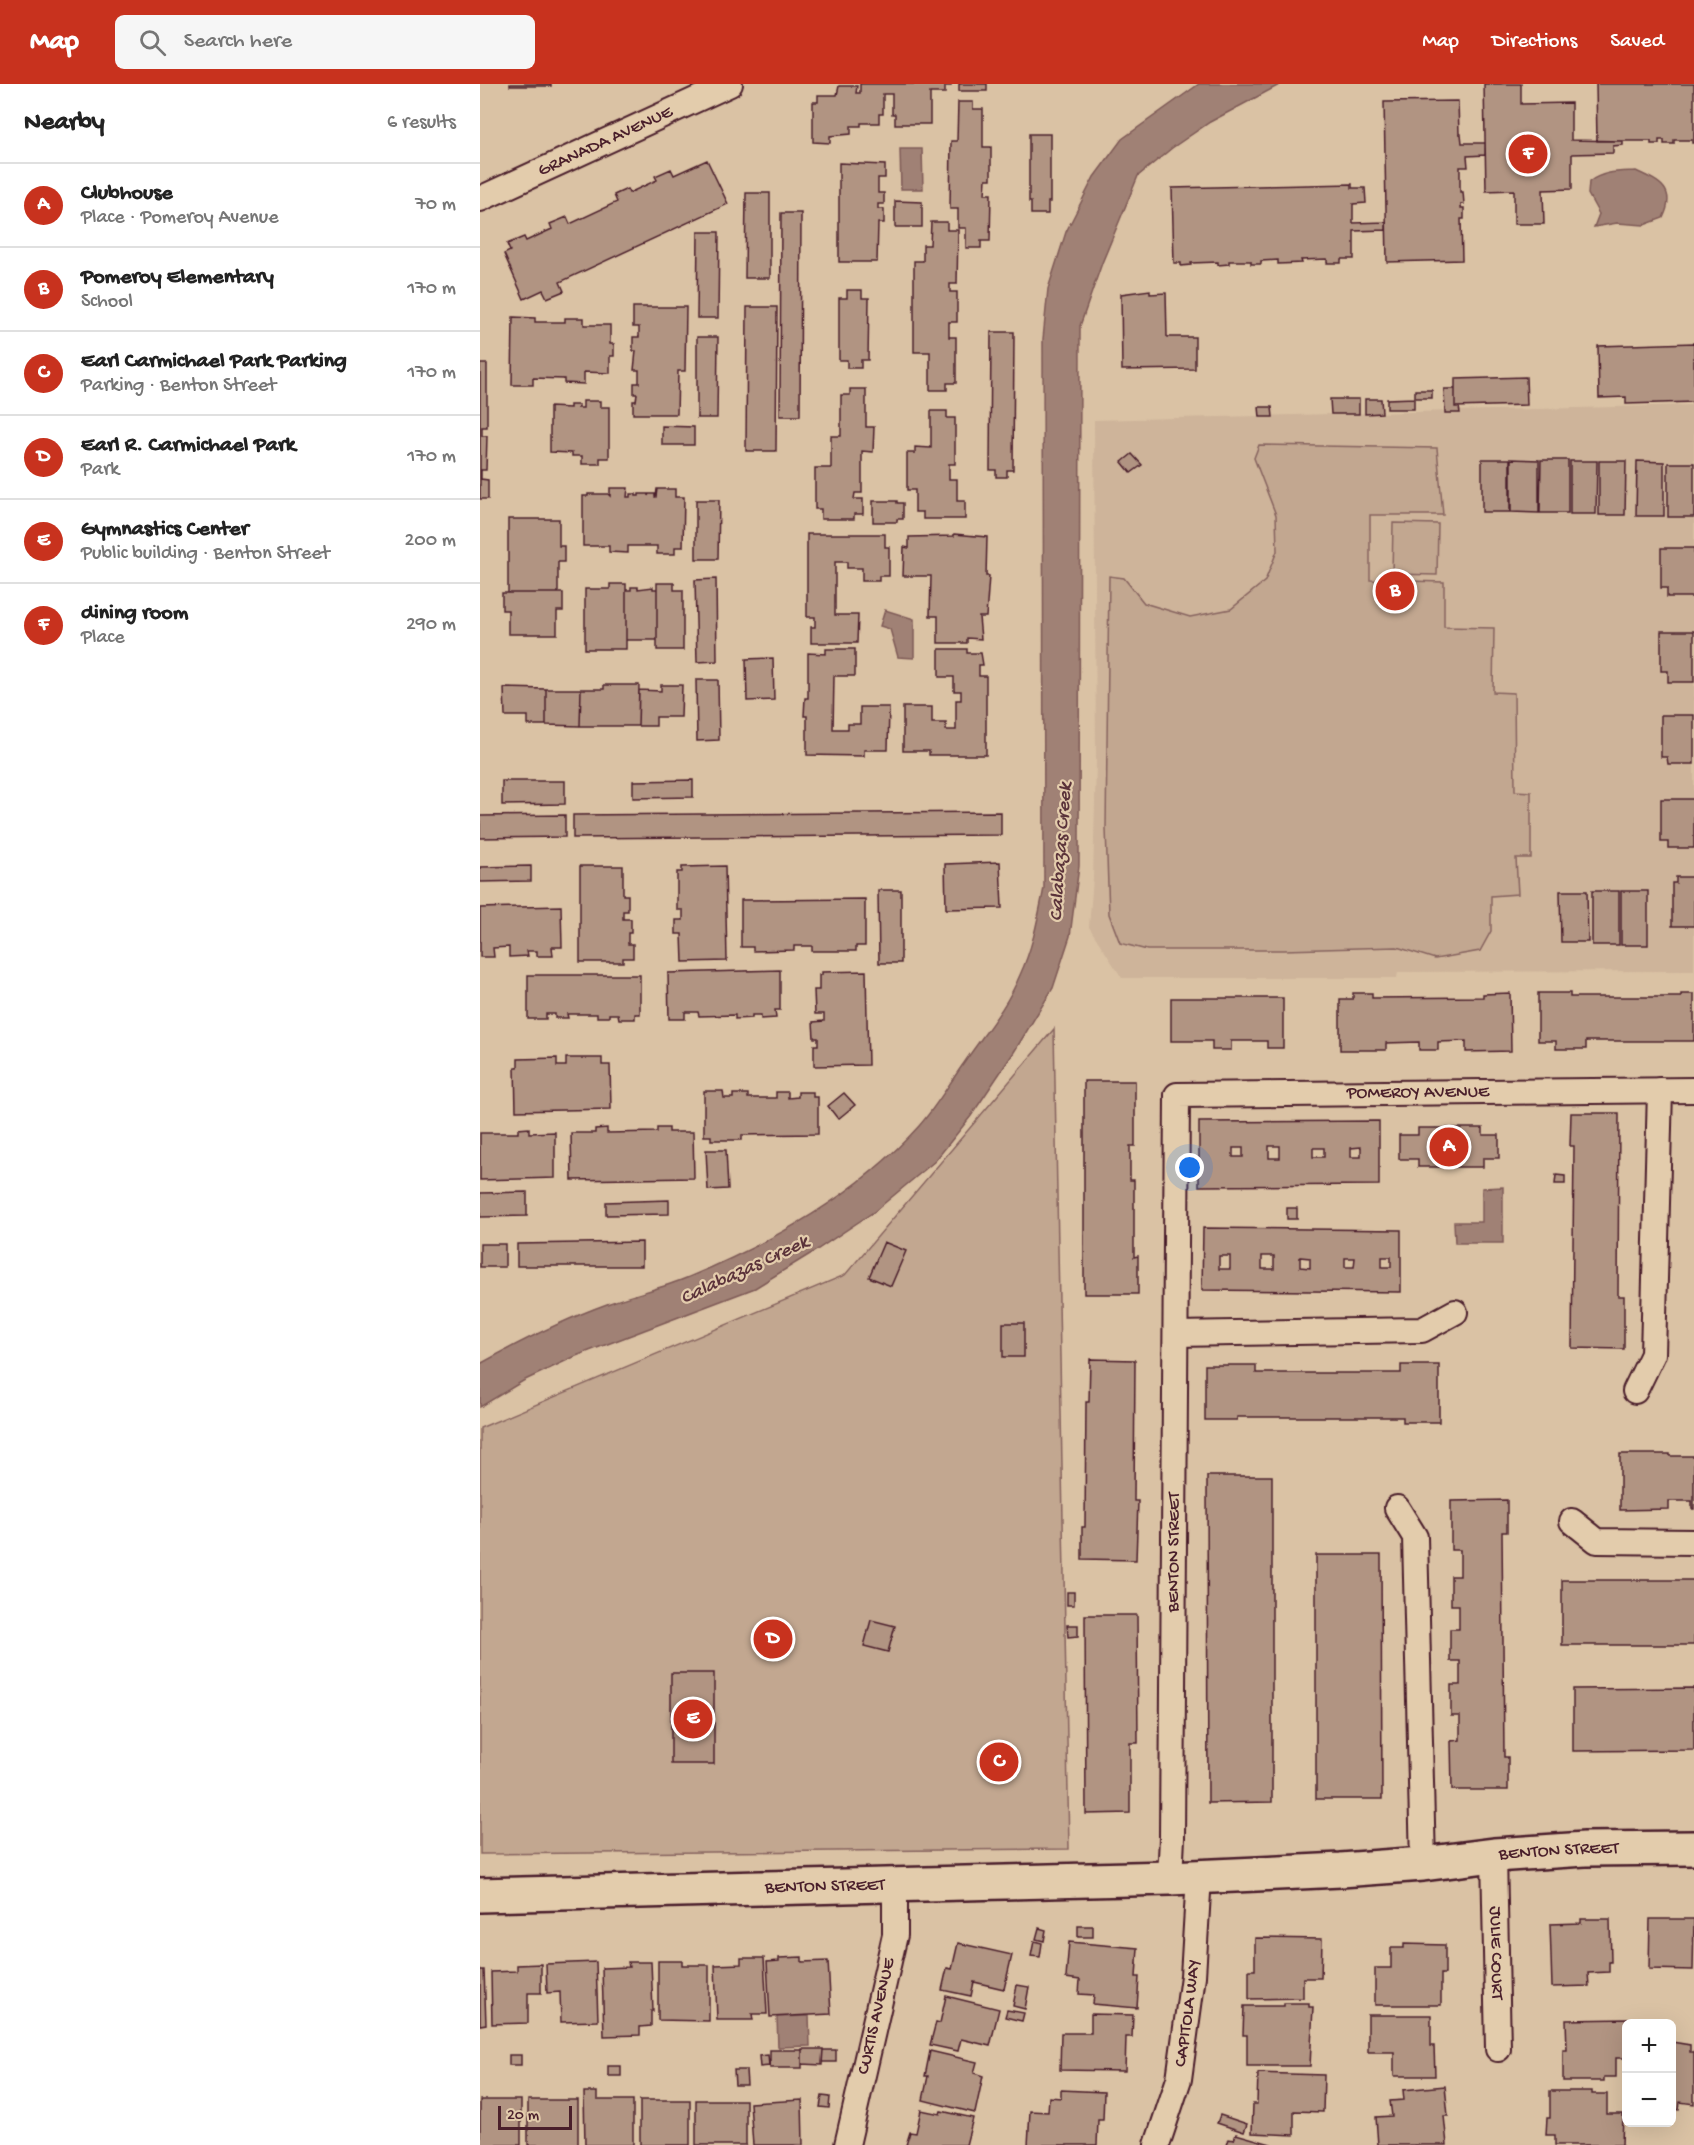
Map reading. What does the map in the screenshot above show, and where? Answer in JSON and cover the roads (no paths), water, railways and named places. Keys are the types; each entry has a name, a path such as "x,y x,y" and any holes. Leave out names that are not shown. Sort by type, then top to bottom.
{"main road":[{"name":"BENTON STREET","path":"480,1895 1185,1877 1341,1870 1422,1864 1494,1855 1585,1849 1694,1848"}],"street":[{"name":"GRANADA AVENUE","path":"480,199 730,84"},
{"path":"1635,1391 1653,1354 1660,1090"},
{"name":"POMEROY AVENUE","path":"1177,1095 1694,1090"},
{"name":"BENTON STREET","path":"1177,1095 1172,1838 1185,1877"},
{"path":"1176,1334 1422,1330 1455,1312"},
{"path":"1396,1508 1415,1537 1422,1864"},
{"path":"1572,1521 1597,1541 1694,1542"},
{"name":"JULIE COURT","path":"1494,1855 1498,2049"},
{"name":"CAPITOLA WAY","path":"1157,2145 1179,2079 1192,1976 1185,1877"},
{"name":"CURTIS AVENUE","path":"847,2145 895,1935 895,1885"}],"water":[{"name":"Calabazas Creek","path":"1199,84 1281,84 1210,122 1172,148 1138,176 1102,263 1080,326 1079,866 1070,936 1053,988 971,1116 935,1161 875,1211 755,1288 576,1356 523,1381 480,1407 480,1364 574,1317 617,1300 679,1281 752,1248 813,1214 869,1174 895,1151 925,1119 1015,987 1035,932 1044,888 1043,339 1048,289 1066,232 1094,177 1122,139"},
{"path":"900,149 922,149 923,189 901,189"},
{"path":"1636,171 1659,183 1667,193 1667,208 1663,218 1644,225 1617,223 1594,227 1599,214 1588,194 1589,182 1606,174"},
{"path":"885,610 914,619 914,658 898,657 890,629 880,626"},
{"path":"1503,1187 1503,1243 1455,1243 1454,1222 1482,1222 1482,1188"},
{"path":"809,2016 810,2046 778,2047 777,2017"}],"place":[{"name":"dining room","path":"1528,154"},
{"name":"Pomeroy Elementary","path":"1395,591"},
{"name":"Clubhouse","path":"1449,1147"},
{"name":"Earl R. Carmichael Park","path":"773,1639"},
{"name":"Gymnastics Center","path":"693,1719"},
{"name":"Earl Carmichael Park Parking","path":"999,1762"}]}
